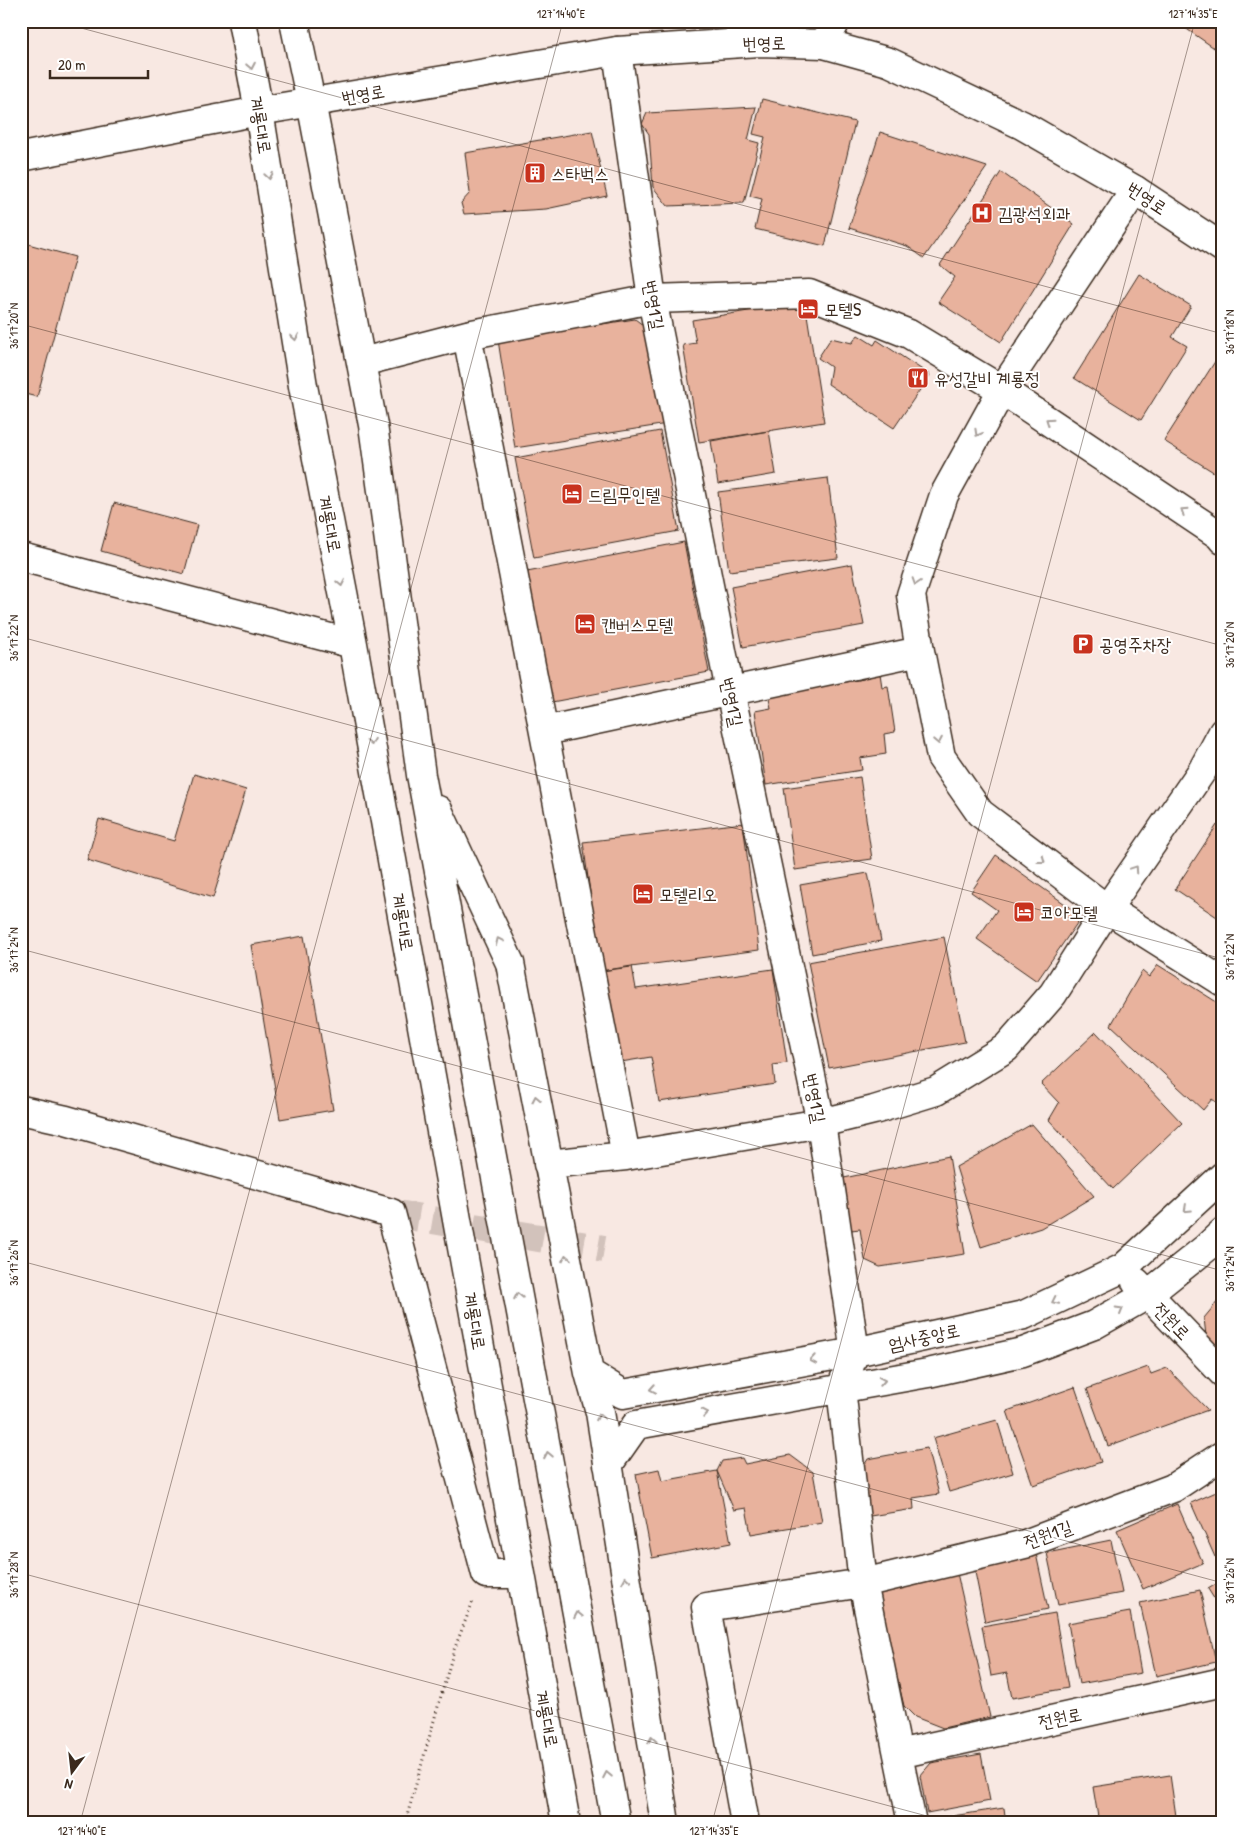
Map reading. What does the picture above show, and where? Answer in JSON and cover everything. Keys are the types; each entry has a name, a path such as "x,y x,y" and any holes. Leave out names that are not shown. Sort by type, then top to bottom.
{"street":[{"name":"계룡대로","path":"242,21 259,111 303,386 353,644 566,1823"},
{"path":"294,21 373,425 421,775 616,1823"},
{"name":"번영로","path":"21,157 259,111 617,51 759,42 830,32 889,62 1022,124 1136,190 1223,248"},
{"name":"번영1길","path":"617,51 652,299 730,691 821,1123 854,1352"},
{"path":"1136,190 1002,390 944,495 911,595 941,757 980,813 1107,909 1223,982"},
{"path":"362,362 467,336 652,299 808,294 909,334 1002,390 1219,535 1223,540"},
{"path":"467,336 626,1156"},
{"path":"21,556 353,644"},
{"path":"544,731 920,651"},
{"path":"548,1164 626,1156 821,1123 874,1110 936,1091 1006,1048 1053,994 1107,909 1202,771 1223,732"},
{"path":"421,775 510,963 588,1373 600,1412 665,1823"},
{"path":"21,1110 66,1120 391,1213 486,1574 520,1574"},
{"name":"엄사중앙로","path":"588,1373 623,1394 854,1352 1024,1315 1123,1268 1223,1176"},
{"name":"엄사중앙로","path":"608,1465 636,1425 928,1373 1023,1352 1094,1325 1147,1295 1223,1232"},
{"name":"전원로","path":"1123,1268 1223,1373"},
{"path":"854,1352 841,1388 862,1583 912,1823"},
{"name":"전원1길","path":"745,1823 706,1607 862,1583 1025,1544 1173,1488 1223,1456"},
{"name":"전원로","path":"898,1754 1223,1682"}],"path":[{"path":"405,1823 454,1650 470,1608 486,1574"}],"building":[{"path":"1175,21 1223,21 1223,54"},
{"path":"762,99 855,122 825,246 755,229 762,199 750,196 765,137 753,134"},
{"path":"756,107 748,140 759,143 744,203 668,206 653,187 649,134 642,124 647,113"},
{"name":"스타벅스","path":"592,131 607,196 546,209 464,214 461,203 470,193 465,153"},
{"path":"880,132 987,167 924,258 907,246 849,228"},
{"path":"1001,172 1074,224 1001,342 938,302 955,277 940,265"},
{"path":"21,242 75,257 37,397 21,393"},
{"path":"1139,274 1191,306 1172,337 1187,346 1141,420 1074,378"},
{"path":"805,302 824,422 699,442 683,345 696,343 692,320"},
{"path":"635,319 652,332 667,424 515,448 498,340"},
{"path":"858,335 874,345 877,340 930,375 894,428 828,384 831,367 818,358 831,338 852,343"},
{"path":"1223,349 1223,478 1164,441"},
{"path":"660,431 679,531 534,558 515,458"},
{"path":"769,431 776,474 718,484 711,441"},
{"path":"828,478 838,558 729,571 718,492"},
{"path":"114,503 197,525 184,574 101,551"},
{"path":"684,542 709,672 552,702 527,572"},
{"path":"852,564 864,625 743,647 731,587"},
{"path":"879,667 882,687 888,686 895,732 884,734 886,754 860,758 862,770 766,785 755,711 771,708 768,694 864,679 863,670"},
{"path":"194,774 246,790 213,898 87,860 99,819 174,841"},
{"path":"860,777 872,859 795,870 784,788"},
{"path":"743,823 759,950 601,971 583,842"},
{"path":"1217,825 1223,829 1223,921 1175,889"},
{"path":"996,855 1082,916 1037,981 977,939 997,910 971,892"},
{"path":"868,873 881,941 812,954 800,885"},
{"path":"304,936 333,1110 280,1119 251,945"},
{"path":"944,937 965,1042 829,1068 808,962"},
{"path":"1158,965 1223,1006 1223,1101 1220,1105 1212,1099 1203,1110 1111,1025 1142,971 1149,977"},
{"path":"632,966 636,989 773,969 787,1063 773,1065 775,1084 659,1102 651,1057 615,1063 601,971"},
{"path":"1096,1032 1182,1123 1113,1189 1049,1120 1059,1103 1041,1084"},
{"path":"1032,1124 1094,1196 1041,1228 981,1247 956,1167"},
{"path":"949,1156 965,1254 880,1267 865,1260 860,1229 851,1230 844,1178"},
{"path":"1223,1295 1223,1350 1206,1336 1204,1318"},
{"path":"1148,1367 1151,1374 1167,1368 1208,1410 1108,1446 1087,1389"},
{"path":"1075,1387 1101,1462 1033,1485 1007,1411"},
{"path":"997,1420 1013,1473 949,1492 933,1438"},
{"path":"927,1448 939,1494 913,1498 914,1509 864,1517 857,1477 868,1459"},
{"path":"790,1455 813,1472 822,1522 751,1534 746,1508 734,1510 717,1471 722,1461 742,1458 745,1464"},
{"path":"659,1469 662,1481 717,1471 731,1543 652,1558 636,1474"},
{"path":"1223,1489 1223,1554 1215,1557 1191,1503"},
{"path":"1177,1504 1203,1563 1143,1589 1117,1530"},
{"path":"1111,1540 1122,1593 1058,1605 1047,1553"},
{"path":"1035,1549 1048,1609 985,1622 973,1562"},
{"path":"957,1573 990,1717 943,1728 915,1717 904,1706 877,1591"},
{"path":"1223,1580 1223,1613 1208,1589"},
{"path":"1200,1590 1216,1662 1156,1676 1140,1603"},
{"path":"1130,1612 1141,1673 1079,1684 1068,1623"},
{"path":"1055,1613 1068,1688 1012,1698 1007,1673 991,1676 982,1626"},
{"path":"981,1754 990,1801 927,1813 920,1776 931,1763"},
{"path":"1170,1775 1177,1823 1099,1823 1093,1787"},
{"path":"1004,1808 1006,1823 947,1823 946,1817"}],"tunnel":[{"path":"391,1213 604,1249"}],"place":[{"name":"스타벅스","path":"535,173"},
{"name":"김광석외과","path":"982,213"},
{"name":"모텔S","path":"808,309"},
{"name":"유성갈비 계룡정","path":"918,378"},
{"name":"드림무인텔","path":"572,494"},
{"name":"캔버스모텔","path":"585,624"},
{"name":"공영주차장","path":"1083,644"},
{"name":"모텔리오","path":"643,894"},
{"name":"코아모텔","path":"1024,912"}]}
